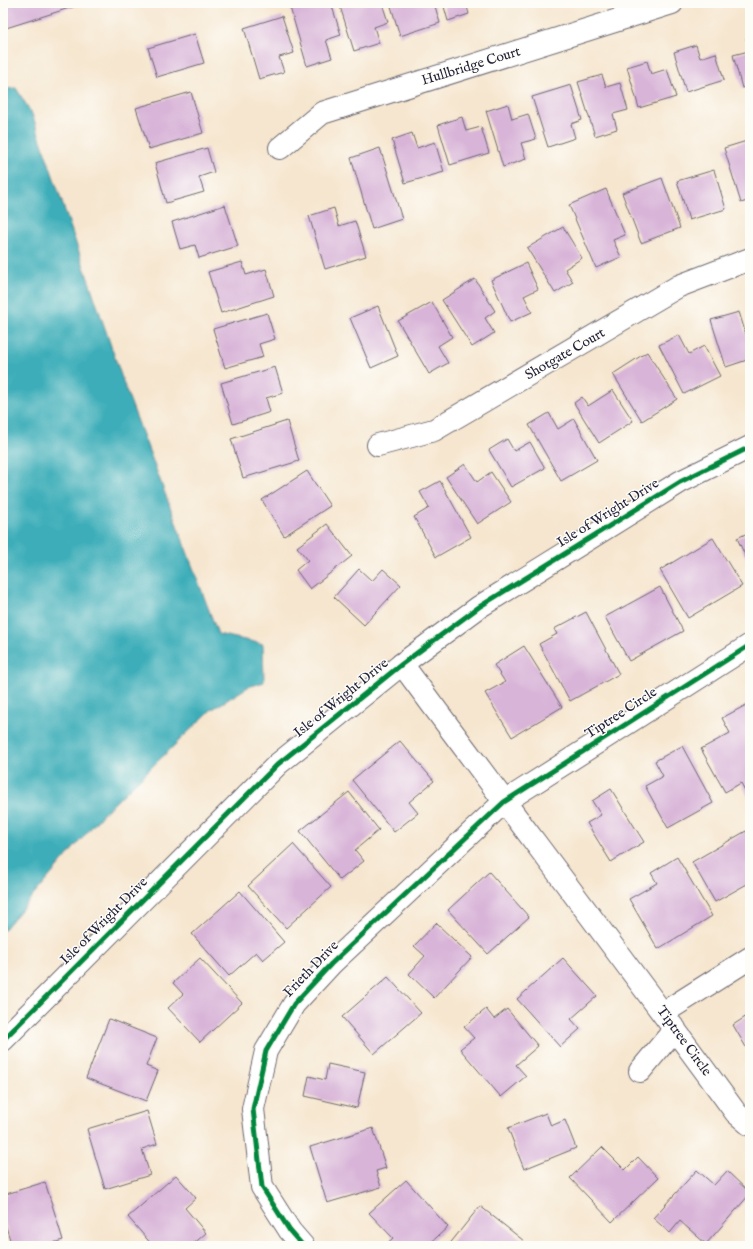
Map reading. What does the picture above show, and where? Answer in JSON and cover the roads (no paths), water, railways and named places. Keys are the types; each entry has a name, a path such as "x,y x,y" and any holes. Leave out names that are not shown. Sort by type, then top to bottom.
{"street":[{"name":"Hullbridge Court","path":"280,148 322,113 672,3"},
{"name":"Shotgate Court","path":"378,445 434,430 679,286 750,259"},
{"name":"Isle of Wright Drive","path":"3,1040 278,764 402,664 486,602 680,482 750,447"},
{"name":"Tiptree Circle","path":"504,802 750,645"},
{"name":"Tiptree Circle","path":"402,664 736,1113 750,1125"},
{"name":"Frieth Drive","path":"304,1246 290,1231 262,1187 253,1109 266,1051 294,1004 331,964 504,802"},
{"path":"640,1071 669,1021 750,958"}],"water":[{"path":"16,88 32,114 125,387 218,634 263,644 264,682 248,687 211,710 102,815 3,931 3,89"}]}
